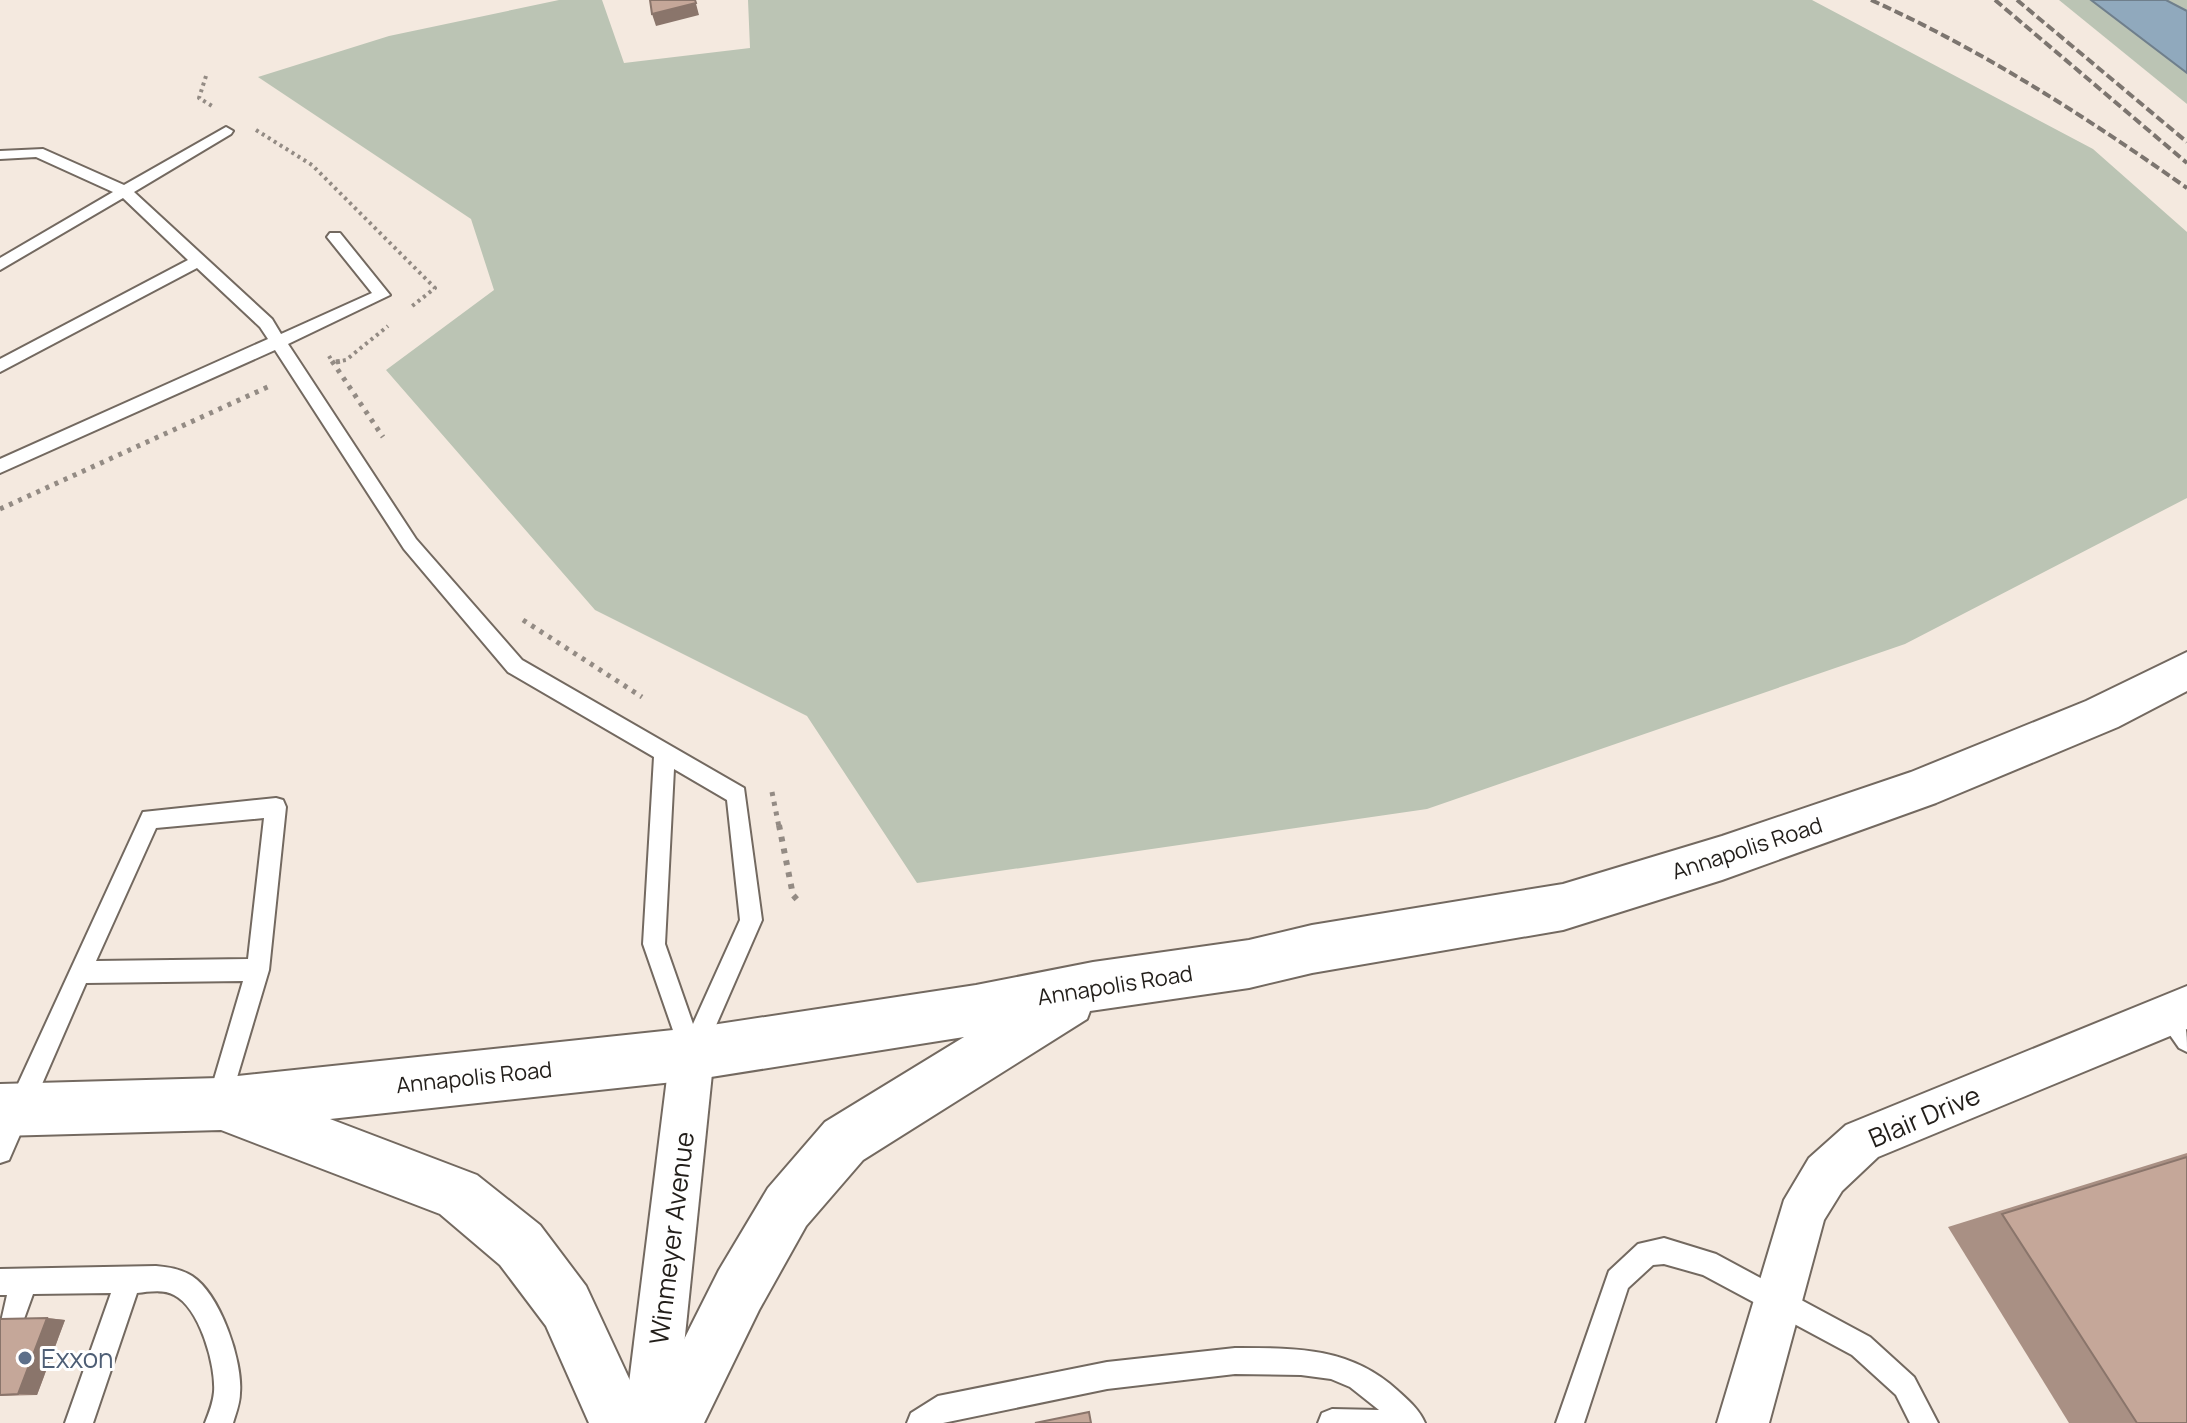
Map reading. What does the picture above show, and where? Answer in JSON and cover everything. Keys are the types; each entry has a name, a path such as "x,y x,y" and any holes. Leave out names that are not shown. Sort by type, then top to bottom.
{"main road":[{"name":"Annapolis Road","path":"6,1123 219,1104 692,1054 976,1010 1093,986 1249,964 1312,949 1563,907 1722,858 1920,789 2102,714 2187,670"},
{"path":"672,1423 739,1290 787,1207 844,1141 1093,986"},
{"path":"219,1104 458,1194 520,1245 566,1306 619,1423"}],"street":[{"name":"Blair Drive","path":"1743,1423 1801,1217 1814,1186 1834,1163 1862,1141 2181,1021"},
{"name":"Winmeyer Avenue","path":"650,1423 692,1054"}],"lane":[{"path":"0,265 226,131"},
{"path":"0,155 38,152 124,191 266,323 410,544 515,666 737,795 751,920 692,1054"},
{"path":"0,466 382,295 335,237"},
{"path":"0,366 198,261"},
{"path":"664,754 654,944 692,1054"},
{"path":"6,1123 150,819 276,807 258,970 219,1104"},
{"path":"79,972 258,970"},
{"path":"1570,1423 1618,1280 1647,1253 1678,1253 1707,1263 1861,1346 1905,1386 1924,1423"},
{"path":"79,1423 128,1280"},
{"path":"11,1321 13,1281 163,1280 184,1286 209,1320 226,1368 227,1395 219,1423"},
{"path":"921,1423 938,1410 1160,1367 1249,1360 1307,1362 1338,1368 1367,1381 1411,1423"},
{"path":"1332,1423 1378,1423"}],"path":[{"path":"330,349 328,356 336,362 384,439"},
{"path":"0,509 279,382"},
{"path":"520,619 652,703"},
{"path":"764,782 773,792 793,895 801,904"}],"green space":[{"path":"559,0 602,0 624,63 750,48 748,0 1812,0 2093,149 2187,232 2187,498 1905,644 1427,809 917,883 807,716 595,610 386,370 494,290 471,219 258,77 389,36"},
{"path":"2059,0 2187,0 2187,104"}],"water":[{"path":"2091,0 2166,0 2187,11 2187,73"}],"building":[{"path":"650,0 695,0 696,3 652,14"},
{"path":"2187,1157 2187,1423 2137,1423 2002,1214"},
{"name":"Exxon","path":"47,1318 18,1394 0,1395 0,1319"},
{"path":"1089,1412 1091,1423 1035,1423"}],"railway":[{"path":"1871,0 1954,41 2034,86 2187,188"},
{"path":"1995,0 2187,163"},
{"path":"2017,0 2187,142"}],"place":[{"name":"Exxon","path":"25,1358"}]}
